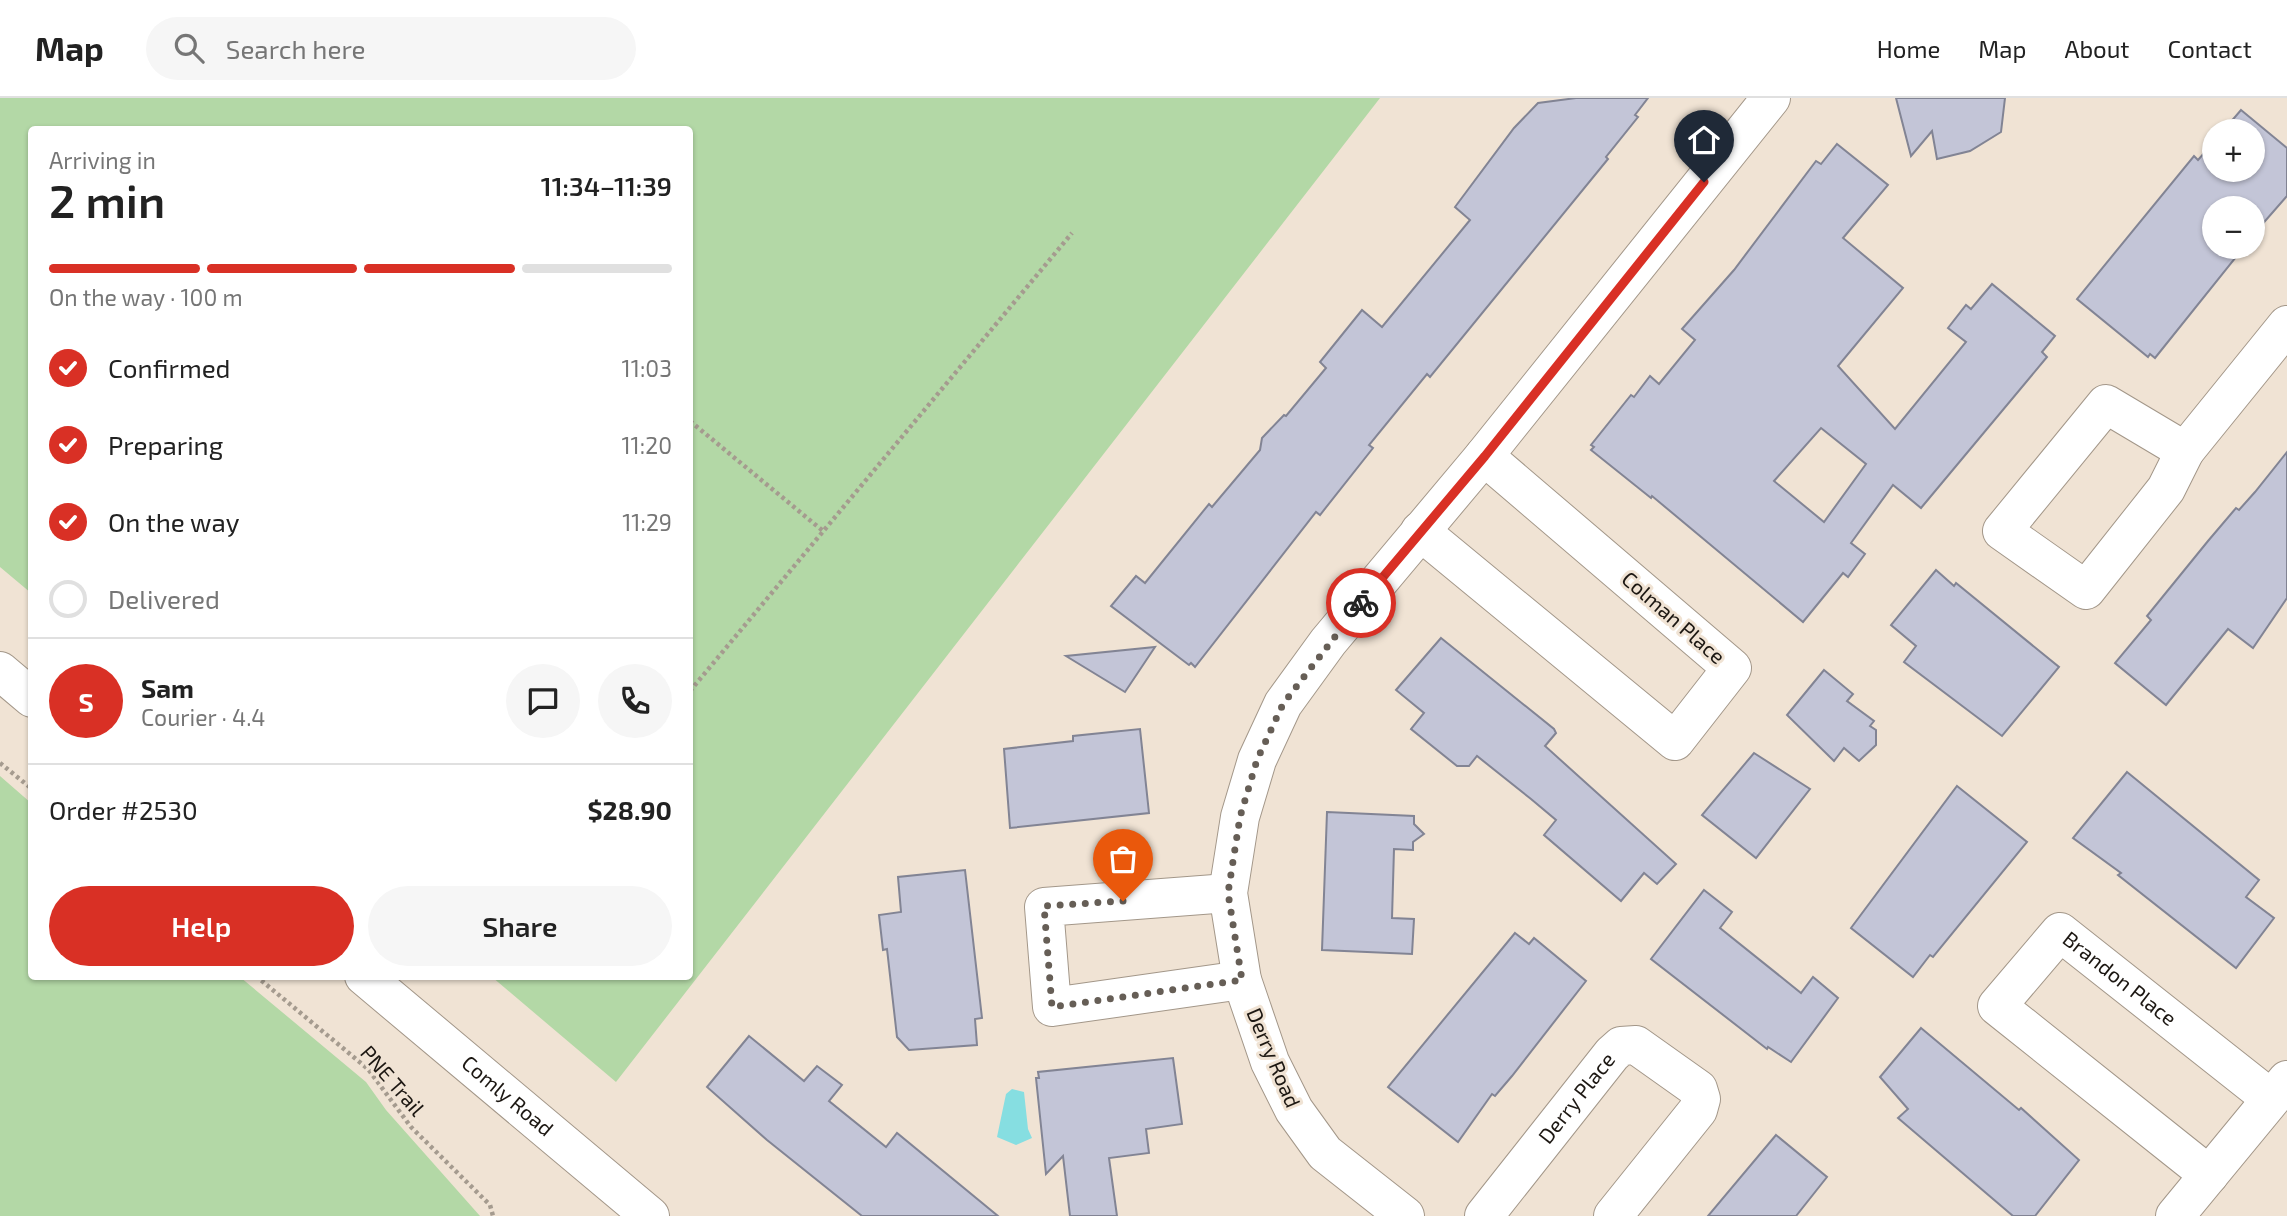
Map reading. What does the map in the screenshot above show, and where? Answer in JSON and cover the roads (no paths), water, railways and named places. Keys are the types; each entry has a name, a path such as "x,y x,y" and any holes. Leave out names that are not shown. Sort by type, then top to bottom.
{"street":[{"name":"Derry Road","path":"1405,1216 1325,1153 1294,1110 1270,1062 1242,980 1228,893 1240,817 1257,760 1283,704 1328,642 1485,456 1772,98"},
{"path":"2185,451 2106,404 2002,531 2086,590 2166,489 2185,451 2287,325"},
{"name":"Colman Place","path":"1420,531 1675,741 1732,668 1485,456"},
{"path":"0,671 28,695"},
{"path":"1228,893 1044,906 1052,1007 1242,980"},
{"name":"Brandon Place","path":"2209,1175 1997,1006 2060,932 2279,1089"},
{"name":"Comly Road","path":"369,980 646,1215"},
{"name":"Derry Place","path":"1484,1216 1612,1054 1621,1046 1636,1045 1698,1089 1701,1099 1698,1110 1613,1216"},
{"path":"2175,1216 2279,1089"}],"water":[{"path":"1012,1089 1024,1092 1028,1129 1032,1138 1016,1145 997,1137 1006,1094"}]}
